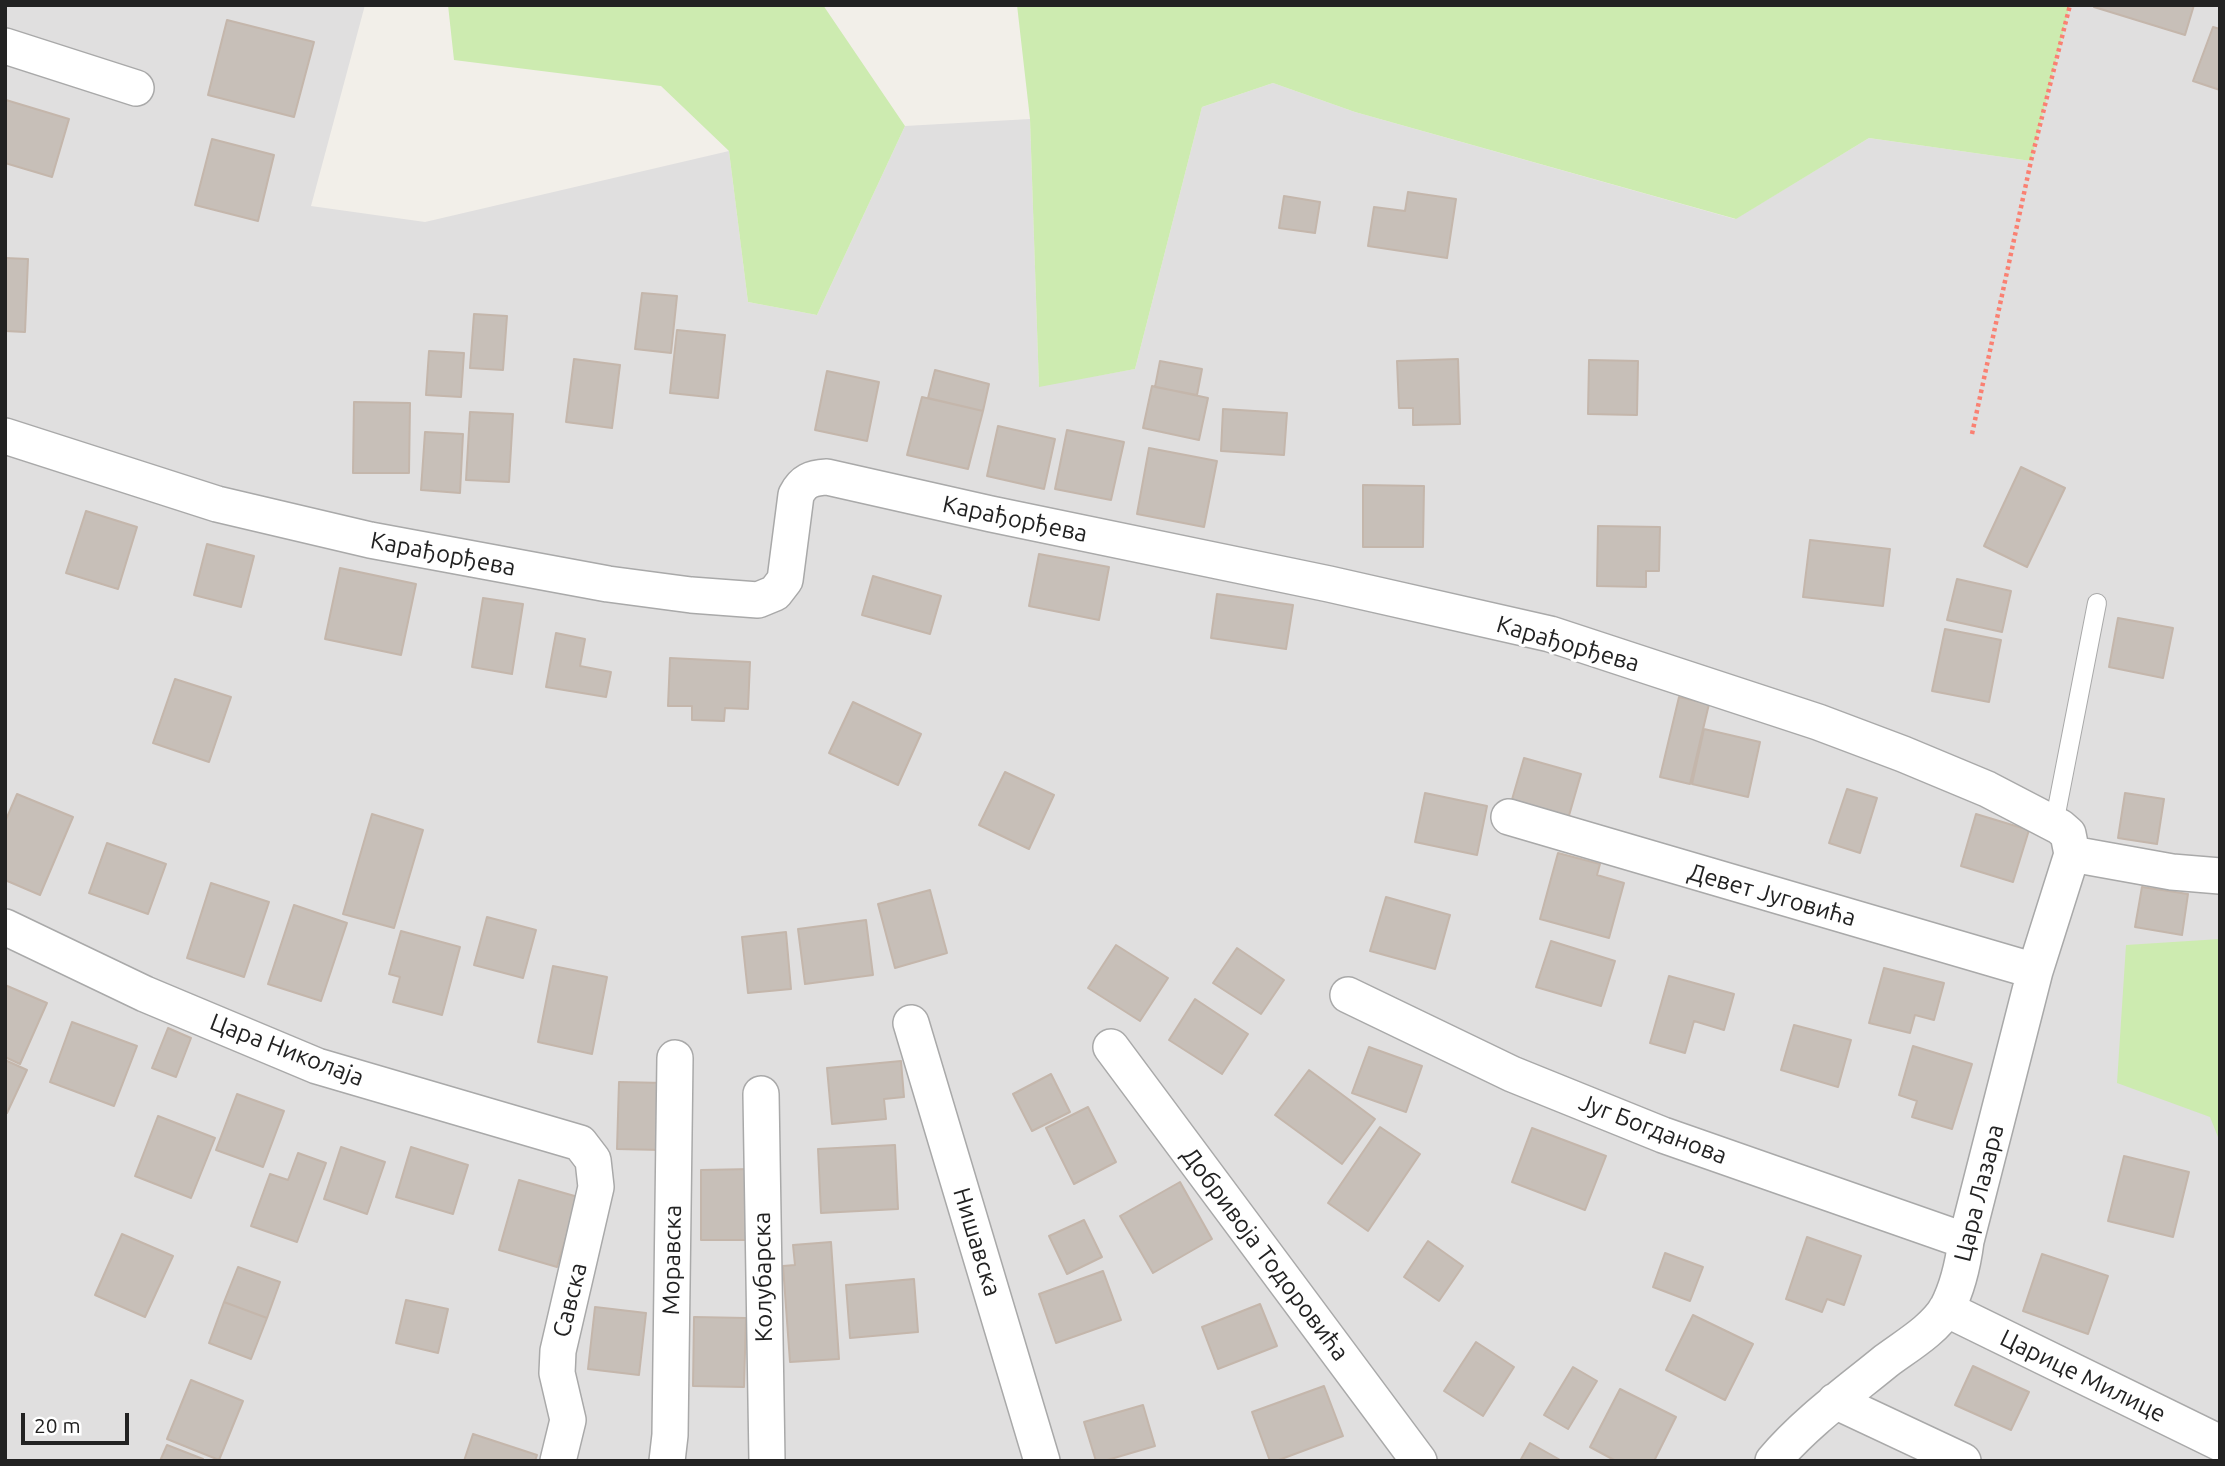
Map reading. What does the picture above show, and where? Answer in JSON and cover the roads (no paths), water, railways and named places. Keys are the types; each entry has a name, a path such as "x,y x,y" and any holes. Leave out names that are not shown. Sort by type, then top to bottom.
{"street":[{"path":"5,46 136,88"},
{"name":"Карађорђева","path":"5,436 217,503 370,540 608,584 691,596 758,600 775,593 785,580 796,495 800,486 807,481 827,477 991,514 1329,583 1550,634 1818,722 1987,789 2068,834 2072,854"},
{"name":"Девет Југовића","path":"1509,817 2035,971"},
{"path":"2072,854 2172,872 2220,876"},
{"name":"Цара Лазара","path":"1773,1461 1796,1434 1925,1331 1946,1309 1958,1283 1966,1241 2035,971 2072,854"},
{"name":"Цара Николаја","path":"5,928 145,994 317,1066 580,1143"},
{"name":"Југ Богданова","path":"1348,995 1512,1074 1664,1135 1966,1241"},
{"name":"Нишавска","path":"911,1023 1042,1461"},
{"name":"Добривоја Тодоровића","path":"1111,1047 1419,1461"},
{"name":"Моравска","path":"667,1461 670,1435 675,1059"},
{"name":"Колубарска","path":"761,1094 766,1461"},
{"name":"Савска","path":"558,1461 569,1420 557,1373 558,1351 596,1187 593,1160 580,1143"},
{"name":"Царице Милице","path":"1946,1309 2220,1443"},
{"path":"1835,1401 1963,1461"}],"lane":[{"path":"2054,824 2098,603"}]}
